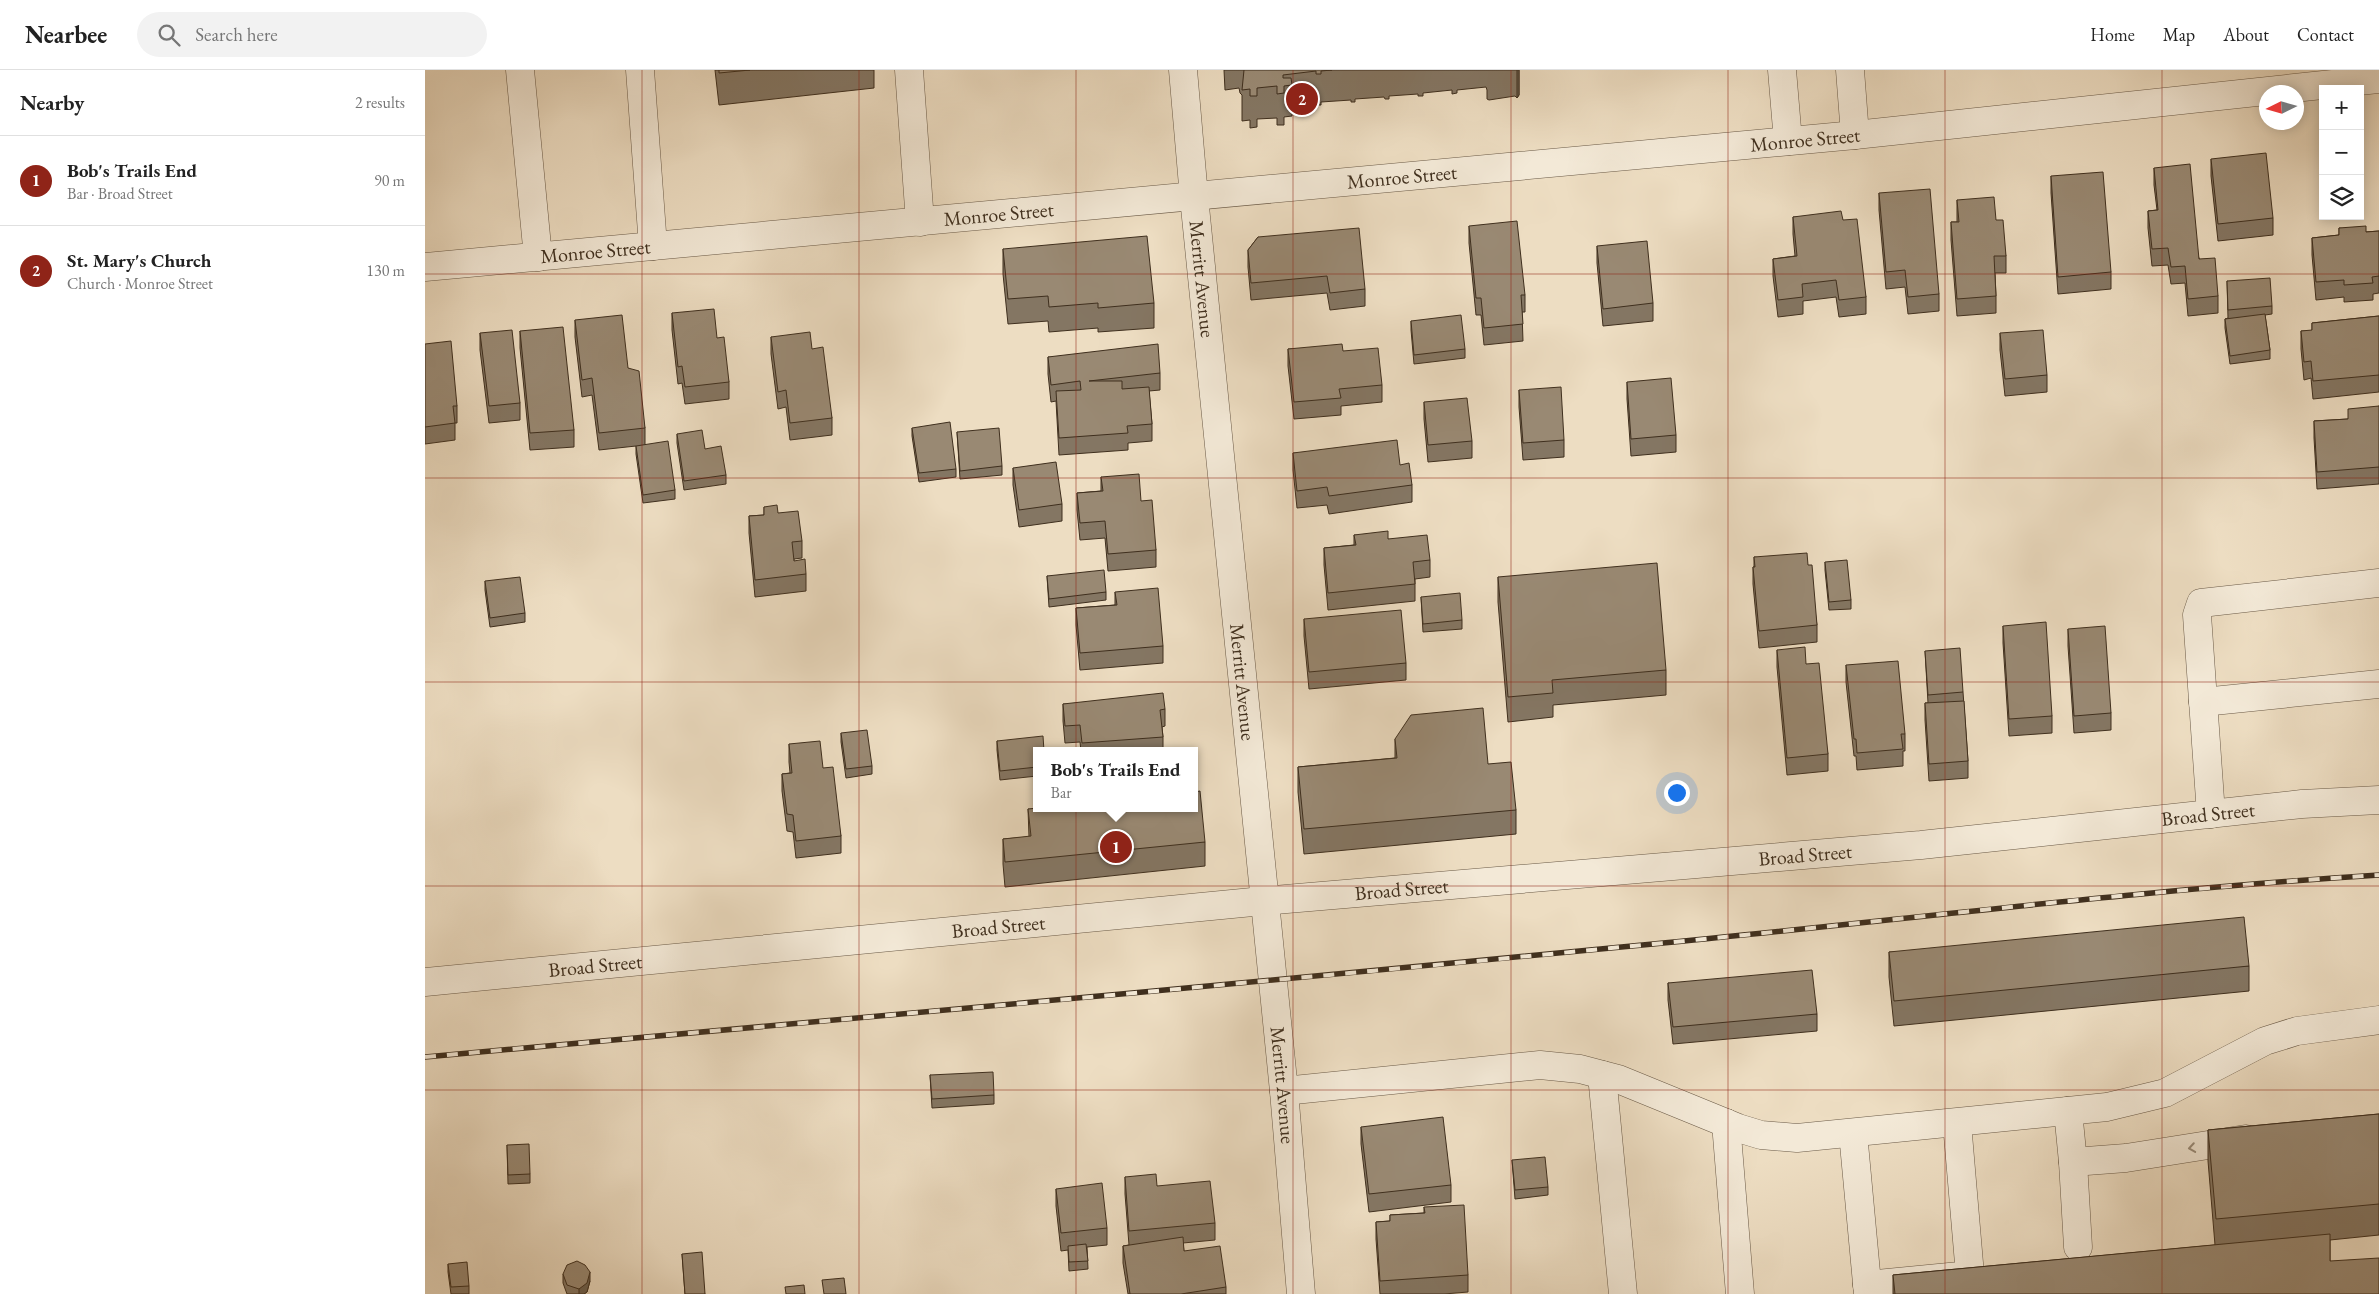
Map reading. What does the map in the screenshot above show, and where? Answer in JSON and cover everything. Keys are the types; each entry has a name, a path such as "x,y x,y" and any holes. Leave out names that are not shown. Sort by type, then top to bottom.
{"street":[{"path":"520,70 538,257"},
{"path":"640,70 653,246"},
{"path":"909,70 919,222"},
{"name":"Merritt Avenue","path":"1183,70 1193,196 1263,901 1284,1091 1301,1294"},
{"path":"1782,70 1788,141"},
{"path":"1851,70 1855,135"},
{"name":"Monroe Street","path":"425,267 1855,135 2379,79"},
{"path":"2211,814 2197,615 2201,603 2379,583"},
{"path":"2203,702 2379,684"},
{"name":"Broad Street","path":"425,982 1263,901 1921,845 2302,804 2379,800"},
{"path":"1284,1091 1540,1065 1580,1069 1618,1079 1726,1123 1761,1135 1797,1138 2107,1107 2165,1093 2265,1041 2297,1031 2379,1020"},
{"path":"1602,1075 1623,1294"},
{"path":"2068,1111 2078,1247"},
{"path":"1726,1123 1740,1294"},
{"path":"1853,1133 1868,1290 1971,1275 1957,1123"},
{"path":"2073,1162 2126,1158 2274,1135"}],"building":[{"path":"719,70 750,70 719,73"},
{"path":"1244,70 1332,70 1321,71 1321,74 1316,74 1316,71 1283,75 1283,78 1291,78 1292,85 1284,86 1284,93 1277,94 1277,86 1257,88 1257,96 1250,96 1250,89 1242,90"},
{"path":"2266,153 2273,218 2218,224 2211,159"},
{"path":"2190,164 2199,259 2215,258 2218,296 2188,299 2185,266 2171,267 2168,248 2152,249 2148,211 2158,210 2154,168"},
{"path":"2103,172 2111,272 2058,277 2051,176"},
{"path":"1930,189 1939,294 1908,297 1905,270 1886,272 1879,193"},
{"path":"1994,197 1996,220 2003,220 2006,256 1994,256 1996,296 1957,299 1951,222 1959,222 1957,200"},
{"path":"1841,211 1843,220 1857,219 1866,297 1839,300 1836,280 1802,284 1803,297 1778,300 1773,259 1797,256 1793,217"},
{"path":"1517,221 1525,295 1521,295 1523,324 1484,328 1481,298 1476,298 1469,226"},
{"path":"2366,226 2366,232 2379,231 2379,276 2372,277 2373,283 2344,285 2344,280 2316,282 2312,238 2339,235 2339,228"},
{"path":"1359,228 1365,289 1330,293 1327,276 1251,283 1248,250 1258,237"},
{"path":"1147,236 1154,303 1098,308 1098,303 1049,307 1048,296 1008,299 1003,249"},
{"path":"1647,241 1653,303 1603,309 1597,246"},
{"path":"2270,278 2272,306 2228,310 2227,281"},
{"path":"714,309 717,338 724,337 729,382 685,387 682,366 678,367 672,313"},
{"path":"2265,314 2270,350 2230,356 2225,319"},
{"path":"622,315 628,368 639,371 645,428 599,433 592,378 582,380 575,320"},
{"path":"1461,315 1465,349 1414,355 1411,321"},
{"path":"2379,316 2379,375 2313,381 2311,361 2304,362 2301,331 2312,330 2312,323"},
{"path":"563,327 574,430 530,433 520,331"},
{"path":"512,330 520,403 489,406 480,333"},
{"path":"2043,330 2047,375 2005,379 2000,333"},
{"path":"810,332 812,349 823,347 832,418 790,423 786,390 778,392 771,337"},
{"path":"451,341 457,406 453,406 455,423 425,427 425,344"},
{"path":"1158,344 1160,373 1089,381 1122,381 1122,389 1149,387 1152,424 1127,426 1128,433 1059,438 1056,391 1081,390 1080,381 1051,385 1048,357"},
{"path":"1342,344 1343,351 1378,348 1382,385 1339,389 1341,398 1294,402 1288,349"},
{"path":"1671,378 1676,435 1631,439 1627,382"},
{"path":"1561,387 1564,440 1523,443 1519,390"},
{"path":"1467,398 1472,441 1428,445 1424,402"},
{"path":"2379,406 2379,467 2317,472 2314,421 2348,419 2348,409"},
{"path":"950,422 956,469 919,473 912,428"},
{"path":"999,428 1002,466 960,471 957,432"},
{"path":"702,430 705,449 721,446 726,475 684,481 677,434"},
{"path":"1397,440 1400,465 1409,463 1412,485 1329,496 1327,487 1297,491 1293,453"},
{"path":"668,441 675,490 643,495 636,446"},
{"path":"1056,462 1062,504 1019,510 1013,468"},
{"path":"1139,474 1141,501 1152,500 1156,550 1108,554 1105,521 1080,523 1077,493 1103,491 1101,477"},
{"path":"777,505 778,513 798,511 802,541 792,542 794,561 805,559 806,574 755,580 749,516 764,515 764,507"},
{"path":"1388,531 1388,539 1427,535 1430,560 1413,562 1415,584 1328,593 1324,548 1356,545 1354,535"},
{"path":"1807,553 1808,565 1812,565 1817,625 1759,631 1753,567 1755,567 1754,557"},
{"path":"1847,560 1851,600 1829,602 1825,562"},
{"path":"1657,563 1666,670 1552,680 1553,693 1508,697 1498,577"},
{"path":"1104,570 1106,592 1049,599 1047,576"},
{"path":"520,577 525,613 490,618 485,581"},
{"path":"1158,588 1163,646 1080,653 1076,608 1117,605 1115,592"},
{"path":"1460,593 1462,620 1423,624 1421,597"},
{"path":"1401,610 1406,663 1309,672 1304,619"},
{"path":"2046,622 2052,716 2009,719 2003,626"},
{"path":"2105,626 2111,713 2074,716 2068,629"},
{"path":"1805,647 1806,664 1819,663 1828,754 1787,758 1777,650"},
{"path":"1960,648 1963,692 1928,695 1925,651"},
{"path":"1898,661 1905,734 1901,734 1903,749 1857,753 1846,665"},
{"path":"1163,693 1165,709 1160,710 1163,737 1082,743 1080,725 1065,726 1063,704"},
{"path":"1964,701 1968,761 1929,764 1925,703"},
{"path":"1483,708 1488,764 1511,762 1516,810 1304,829 1298,767 1397,758 1395,739 1411,715"},
{"path":"867,730 872,766 846,769 841,733"},
{"path":"1043,736 1044,747 1033,747 1033,767 1000,771 997,741"},
{"path":"820,741 823,768 833,767 841,836 796,841 793,815 787,814 782,774 792,773 789,744"},
{"path":"1198,791 1200,791 1205,842 1005,862 1003,839 1031,836 1028,809 1033,808 1033,812 1198,812"},
{"path":"2244,917 2249,966 1894,1001 1889,952"},
{"path":"1812,970 1817,1014 1673,1027 1668,983"},
{"path":"993,1072 994,1095 932,1099 930,1075"},
{"path":"2379,1114 2379,1204 2216,1219 2208,1130"},
{"path":"1443,1117 1451,1185 1369,1194 1361,1127"},
{"path":"529,1144 530,1174 508,1175 507,1145"},
{"path":"1545,1157 1548,1187 1515,1190 1512,1160"},
{"path":"1156,1174 1157,1186 1210,1181 1215,1223 1129,1231 1125,1177"},
{"path":"1102,1183 1107,1228 1061,1233 1056,1189"},
{"path":"1464,1205 1468,1275 1380,1281 1376,1222 1390,1221 1390,1215 1425,1213 1424,1207"},
{"path":"2330,1234 2330,1261 2379,1258 2379,1294 1895,1294 1893,1275"},
{"path":"1183,1237 1184,1251 1220,1246 1226,1287 1181,1294 1130,1294 1123,1246"},
{"path":"1086,1244 1088,1261 1069,1262 1068,1246"},
{"path":"702,1252 705,1294 685,1294 682,1254"},
{"path":"577,1261 585,1265 590,1272 587,1283 579,1289 567,1285 563,1274 567,1265"},
{"path":"467,1262 469,1286 451,1287 448,1264"},
{"path":"844,1278 846,1294 824,1294 822,1280"},
{"path":"804,1285 805,1294 786,1294 785,1287"}],"railway":[{"path":"425,1057 1500,959 2197,889 2379,875"}],"place":[{"name":"St. Mary's Church","path":"1302,99"},
{"name":"Bob's Trails End","path":"1116,847"}]}
